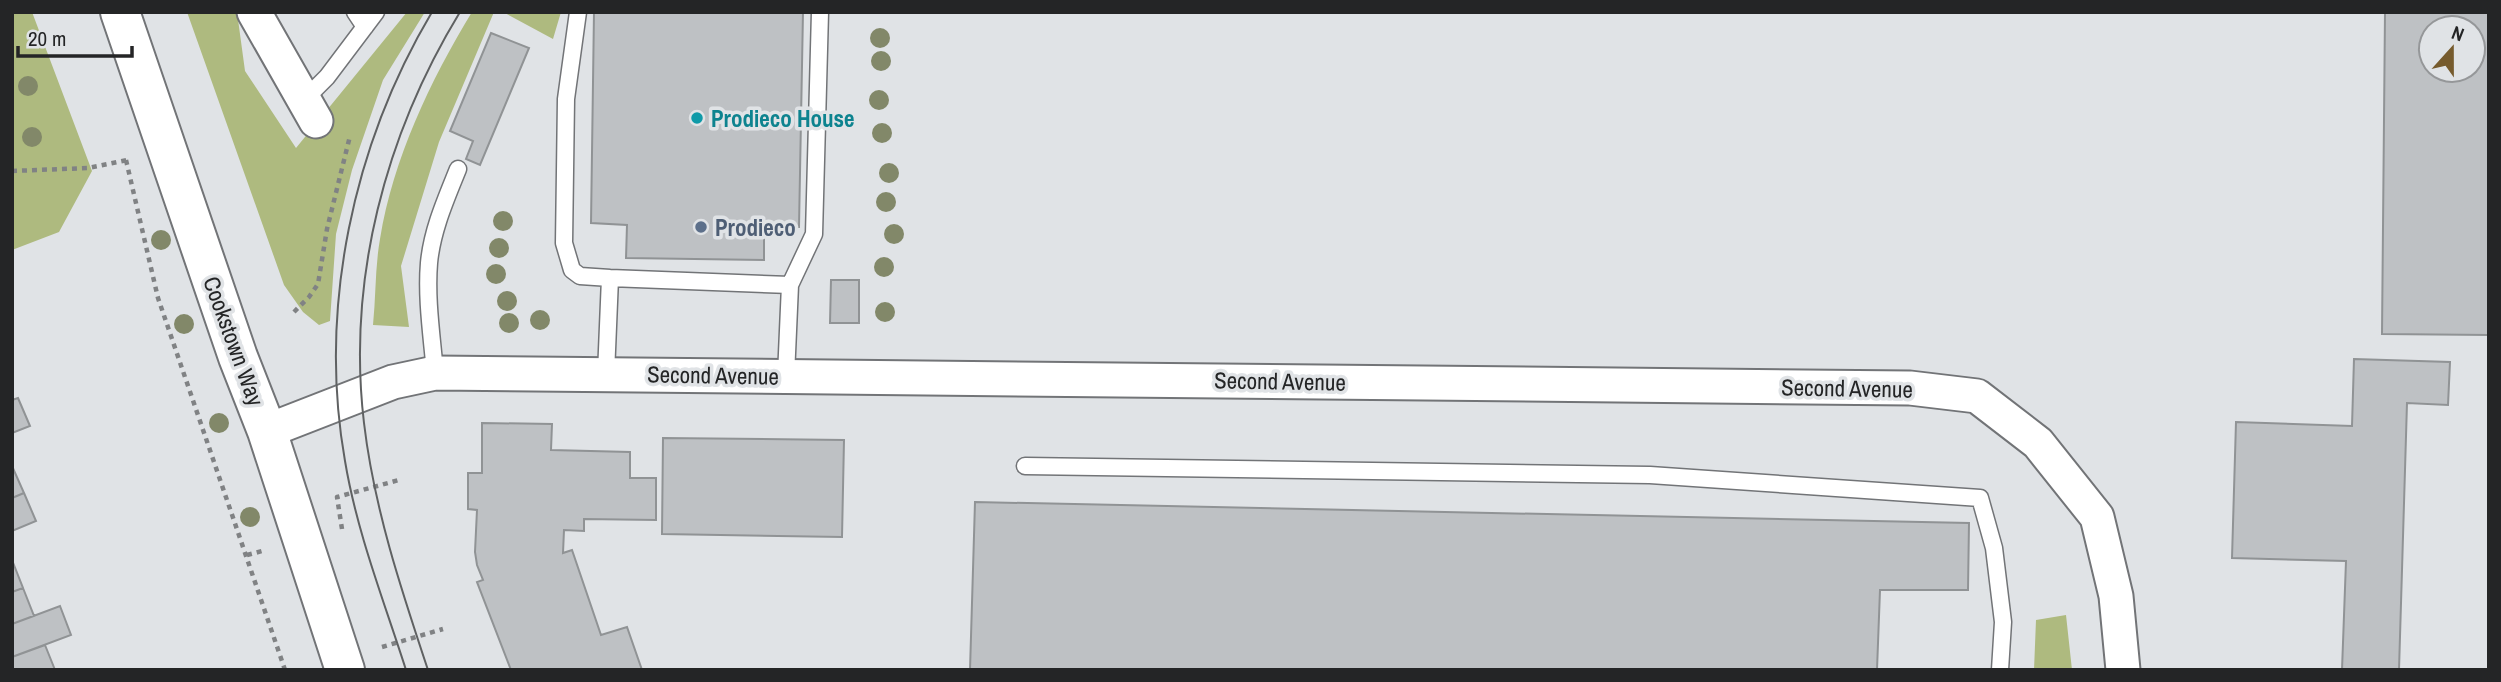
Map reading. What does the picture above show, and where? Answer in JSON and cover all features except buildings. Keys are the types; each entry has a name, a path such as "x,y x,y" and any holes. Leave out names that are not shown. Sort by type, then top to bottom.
{"street":[{"name":"Cookstown Way","path":"120,12 238,357 267,431 345,670"},
{"path":"254,12 310,111"},
{"name":"Second Avenue","path":"267,431 393,382 435,373 1910,388 1978,397 2038,443 2097,517 2116,596 2123,670"}],"lane":[{"path":"355,12 365,27"},
{"path":"310,111 327,77 376,12"},
{"path":"578,12 566,99 564,243 572,270 580,276 790,285"},
{"path":"786,376 790,285 814,234 820,12"},
{"path":"435,373 428,290 429,261 439,218 458,169"},
{"path":"606,374 610,278"},
{"path":"1025,466 1650,474 1980,498 1994,548 2003,622 2000,670"}],"path":[{"path":"294,312 318,284 327,229 351,134"},
{"path":"124,150 158,298 285,670"},
{"path":"12,171 88,168 127,160"},
{"path":"382,648 443,629"}],"green space":[{"path":"12,12 32,12 92,171 59,232 12,250"},
{"path":"187,12 237,12 245,71 296,148 407,12 425,12 383,80 352,170 336,234 330,321 319,325 303,312 284,285"},
{"path":"472,12 494,12 439,142 401,266 409,327 373,325 378,250 394,179 428,93"},
{"path":"503,12 561,12 553,39"},
{"path":"2066,615 2072,670 2034,670 2036,620"}],"tram line":[{"path":"406,670 372,567 350,488 338,403 336,345 340,287 349,229 363,172 381,117 404,63 432,12"},
{"path":"428,670 390,548 374,486 364,423 360,369 361,316 367,263 392,158 411,108 460,12"}],"place":[{"name":"Prodieco House","path":"697,118"},
{"name":"Prodieco","path":"701,227"}]}
